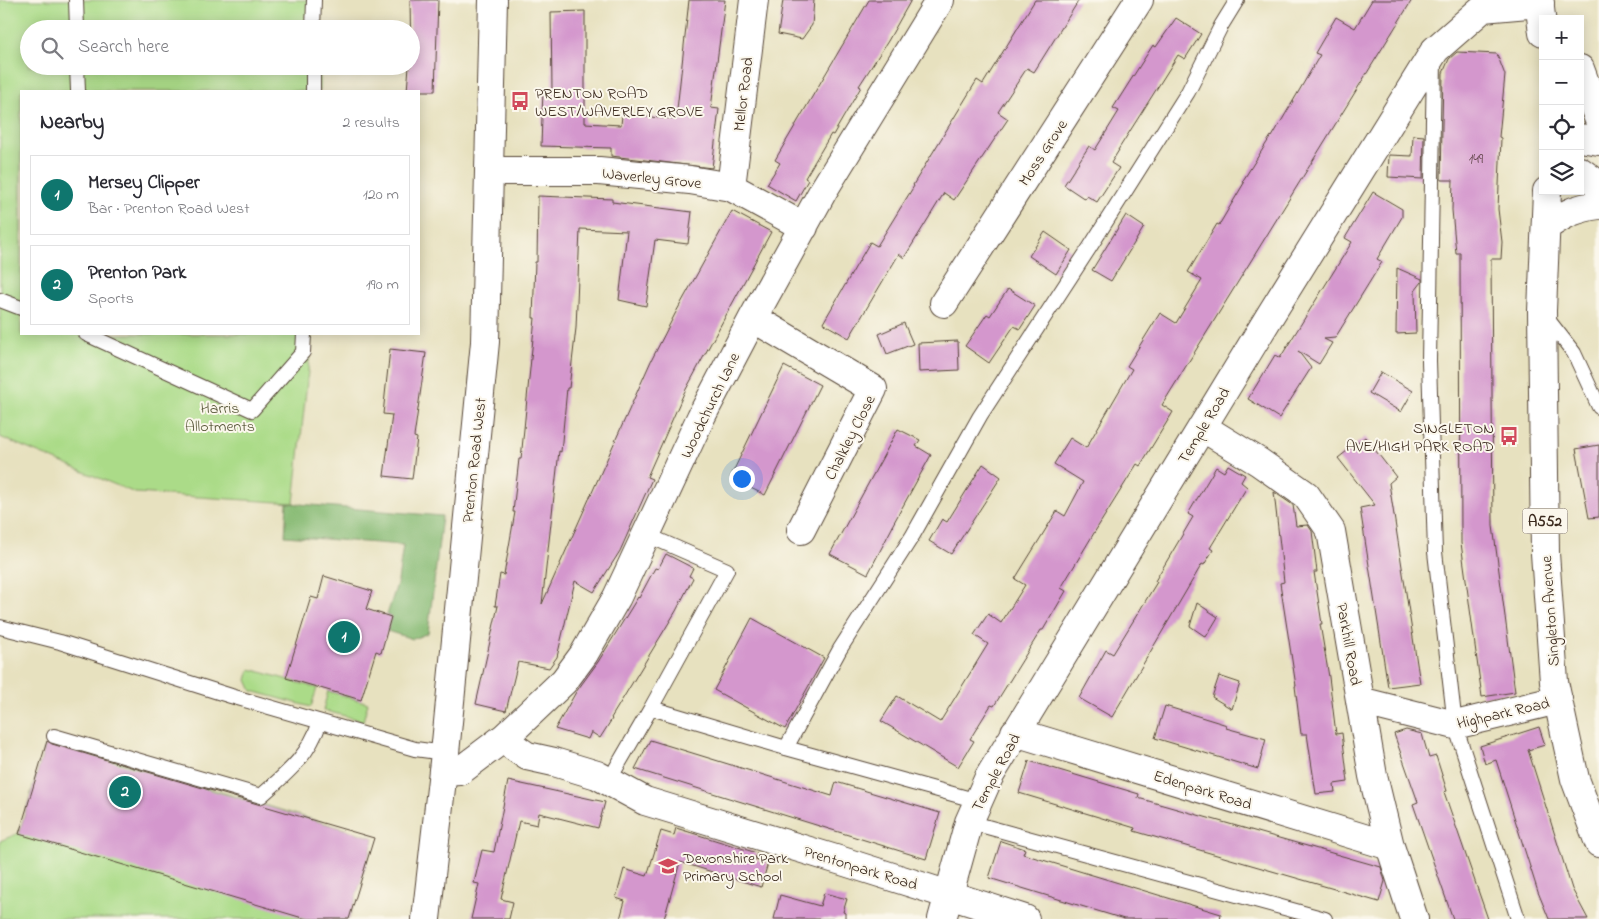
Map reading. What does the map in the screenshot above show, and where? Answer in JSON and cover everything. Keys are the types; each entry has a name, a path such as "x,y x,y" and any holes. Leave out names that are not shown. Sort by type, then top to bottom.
{"main road":[{"name":"Prenton Road West","path":"426,919 444,763 485,342 493,0"},
{"name":"Mellor Road","path":"731,187 754,0"},
{"name":"Woodchurch Lane","path":"444,763 460,771 505,737 564,681 584,654 617,597 701,417 753,318 823,191 940,0"},
{"name":"Moss Grove","path":"944,303 1139,0"},
{"name":"Temple Road","path":"945,907 974,811 989,776 1435,50 1483,8 1543,7"},
{"path":"1584,80 1599,120"},
{"path":"1584,139 1599,141"},
{"name":"Waverley Grove","path":"489,171 598,171 690,180 731,187 804,227"},
{"path":"1584,174 1599,185"},
{"name":"Singleton Avenue","path":"1547,195 1542,311 1545,553 1554,682 1575,779 1599,844"},
{"path":"1546,228 1564,213 1587,206 1599,205"},
{"name":"Chalkley Close","path":"753,318 873,389 802,530"},
{"name":"Parkhill Road","path":"1202,427 1306,494 1331,531 1373,776 1390,846 1414,919"},
{"name":"Highpark Road","path":"1360,701 1455,725 1558,700"},
{"name":"Edenpark Road","path":"1016,732 1390,846"},
{"name":"Prentonpark Road","path":"505,737 514,748 527,756 596,775 645,801 945,907 1025,919"}],"lane":[{"path":"76,0 77,20"},
{"path":"313,20 314,0"},
{"path":"786,748 840,649 912,535 980,416 1188,92 1221,26 1237,0"},
{"path":"1435,50 1429,361 1435,552 1455,725 1518,919"},
{"path":"77,75 78,90"},
{"path":"313,75 313,90"},
{"path":"0,300 20,308"},
{"path":"1542,311 1574,353 1599,407"},
{"path":"88,335 252,410 303,352 304,335"},
{"path":"608,782 727,570 647,535"},
{"path":"0,627 60,642 320,722 415,749 444,763"},
{"path":"651,708 786,748 974,811 1325,919"},
{"path":"54,736 261,796 296,765 314,740 320,722"}],"green space":[{"name":"Harris Allotments","path":"0,0 321,0 321,20 20,20 20,75 320,75 320,90 20,90 20,335 312,335 294,503 135,493 0,437"},
{"path":"287,503 442,516 428,633 413,639 387,631 391,617 387,615 398,581 403,545 285,536"},
{"path":"250,669 317,688 311,707 252,691 247,680"},
{"path":"328,691 368,703 363,721 323,710"},
{"path":"47,740 374,838 349,919 0,919 0,841 19,833"}],"building":[{"path":"410,0 438,0 435,91 407,90 408,75 420,75 420,20 410,20"},
{"path":"689,0 725,0 711,108 719,109 712,168 611,156 611,148 541,146 543,89 552,90 551,12 585,11 585,123 621,125 622,115 676,119"},
{"path":"783,0 814,0 812,25 802,39 778,34"},
{"path":"869,0 911,0 888,41 859,86 861,87 833,135 831,134 805,178 808,180 796,201 767,184 780,163 775,160"},
{"path":"1035,0 1079,0 1034,72 1027,68 998,112 1008,119 954,200 944,193 904,258 899,254 849,338 823,323 870,242 877,246 977,80 983,84"},
{"path":"1372,0 1412,0 1162,405 1173,412 1140,466 1137,464 1094,533 1061,588 1066,591 994,706 991,705 970,739 974,741 958,767 881,721 897,696 940,722 988,644 974,635 988,614 1001,623 1025,585 1015,579 1057,511 1065,516 1083,482 1054,464 1070,438 1086,448 1132,369 1127,366 1160,313 1176,323 1202,280 1188,272 1217,224 1219,225 1244,183 1242,182 1272,137 1320,55 1315,53 1336,17 1355,28"},
{"path":"1176,18 1201,34 1185,59 1178,55 1118,150 1111,163 1119,168 1097,202 1087,196 1085,199 1064,185 1089,146 1095,150 1119,111 1113,108 1153,45 1156,47"},
{"path":"1457,52 1497,54 1505,75 1499,137 1501,138 1498,209 1502,242 1501,259 1491,259 1493,526 1515,692 1482,697 1461,543 1460,253 1456,253 1452,210 1453,180 1441,180 1443,73 1449,59"},
{"path":"1413,135 1424,136 1423,179 1388,177 1389,155 1412,156"},
{"path":"1373,192 1402,209 1402,217 1377,259 1382,262 1335,338 1324,339 1332,343 1319,364 1298,351 1311,368 1279,418 1248,399 1275,355 1280,358 1352,242 1345,238"},
{"path":"538,196 612,199 612,202 692,212 688,244 655,240 646,306 619,300 627,231 580,229 576,328 569,388 567,388 561,452 559,451 542,604 651,361 732,211 771,232 684,393 647,477 652,479 620,551 594,592 575,581 557,657 549,668 518,662 506,711 476,704 498,606 495,606 500,574 504,575 515,512 513,512 519,459 521,459 535,318 533,318 535,262 537,262"},
{"path":"1126,215 1144,227 1111,281 1092,270"},
{"path":"1045,232 1071,250 1056,274 1029,256"},
{"path":"1397,268 1422,279 1422,282 1415,291 1416,333 1396,334"},
{"path":"1008,289 1035,306 1020,329 1014,326 989,363 965,346 987,314 990,316"},
{"path":"904,323 913,344 887,354 879,334"},
{"path":"958,341 959,370 919,372 918,343"},
{"path":"390,349 426,353 414,437 417,438 412,479 384,476 392,415 383,414"},
{"path":"784,366 820,385 765,495 730,478"},
{"path":"1381,372 1413,391 1401,412 1369,393"},
{"path":"898,429 920,440 916,446 931,455 868,574 830,554"},
{"path":"1365,437 1396,477 1389,483 1420,683 1388,687 1360,508 1375,505 1338,458"},
{"path":"1599,445 1599,517 1589,518 1576,449"},
{"path":"983,464 1001,477 951,554 929,541 942,519 947,522"},
{"path":"1228,465 1245,475 1241,482 1247,487 1210,548 1213,550 1204,565 1202,564 1112,717 1079,698 1106,650 1113,654 1157,582 1155,581 1193,517 1188,514 1216,467 1224,472"},
{"path":"1274,492 1293,505 1296,526 1308,525 1312,531 1317,572 1314,572 1322,624 1320,624 1336,734 1342,733 1348,782 1334,784 1335,792 1316,794 1307,734 1301,734 1296,686 1280,583 1284,582"},
{"path":"666,554 693,568 689,576 693,578 676,611 600,738 591,732 588,739 555,729 576,692 598,662 639,598 655,568 658,569"},
{"path":"324,576 372,591 366,609 391,617 381,653 376,651 361,700 286,678 311,597 318,599"},
{"path":"1197,603 1218,617 1206,637 1190,626"},
{"path":"752,618 824,658 785,729 714,690"},
{"path":"1219,676 1240,683 1232,709 1212,697"},
{"path":"1165,706 1227,725 1226,728 1266,739 1258,769 1155,738"},
{"path":"1539,727 1545,745 1528,750 1572,889 1588,919 1549,919 1538,892 1496,760 1485,764 1480,746"},
{"path":"1406,730 1422,734 1429,758 1436,756 1447,791 1444,792 1488,919 1453,919 1413,804 1418,802 1394,734"},
{"path":"650,740 832,796 836,782 940,813 926,859 635,769"},
{"path":"47,741 374,838 349,919 306,919 19,834"},
{"path":"1029,761 1139,794 1138,798 1381,867 1385,881 1379,902 1134,831 1135,828 1019,793"},
{"path":"508,781 605,802 598,828 539,813 537,825 519,821 501,899 513,902 509,919 471,919 479,884 474,883 482,850 494,852"},
{"path":"676,828 757,853 755,859 768,863 761,887 680,862 664,919 620,919 625,901 616,898 624,869 647,876 661,831 674,835"},
{"path":"1001,841 1025,849 1023,854 1221,914 1220,919 1124,919 989,878"},
{"path":"824,893 847,899 843,912 845,913 845,919 774,919 780,895 820,906"}],"place":[{"name":"PRENTON ROAD WEST/WAVERLEY GROVE","path":"520,101"},
{"name":"SINGLETON AVE/HIGH PARK ROAD","path":"1509,436"},
{"name":"Mersey Clipper","path":"344,637"},
{"name":"Prenton Park","path":"125,792"},
{"name":"Devonshire Park Primary School","path":"668,866"}]}
